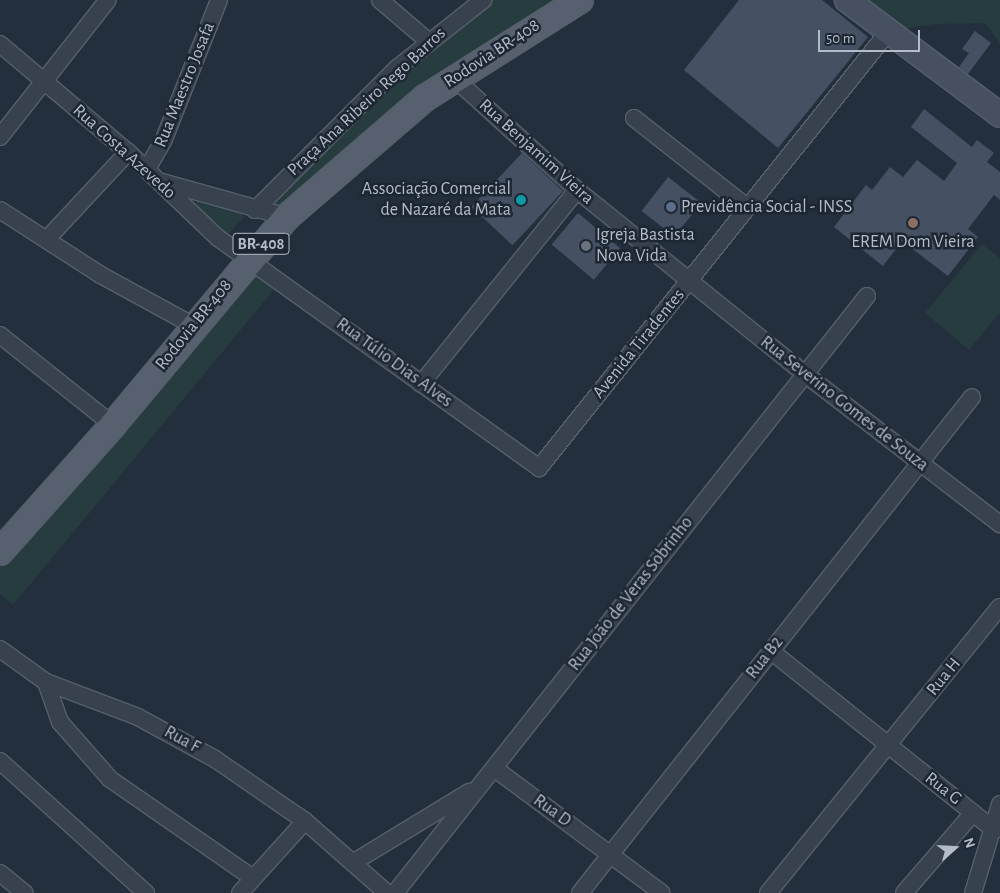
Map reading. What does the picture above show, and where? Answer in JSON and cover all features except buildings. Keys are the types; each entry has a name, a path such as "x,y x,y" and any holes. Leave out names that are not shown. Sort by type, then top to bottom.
{"main road":[{"name":"Rodovia BR-408","path":"0,551 113,425 248,259 287,217 385,129 454,78 580,0"}],"street":[{"path":"0,137 46,83 108,0"},
{"name":"Rua Maestro Josafa","path":"152,175 164,138 219,0"},
{"path":"380,0 428,41"},
{"name":"Praça Ana Ribeiro Rego Barros","path":"255,210 428,41 483,0"},
{"path":"847,0 864,7 888,31 1000,115"},
{"name":"Avenida Tiradentes","path":"539,468 888,31"},
{"name":"Rua Costa Azevedo","path":"0,44 128,152 218,238 248,259"},
{"name":"Rua Benjamim Vieira","path":"454,78 577,190 689,281"},
{"path":"634,118 748,208"},
{"path":"46,238 128,152"},
{"path":"152,175 255,210 287,217"},
{"path":"421,384 577,190"},
{"path":"0,210 194,326"},
{"name":"Rua Túlio Dias Alves","path":"248,259 539,468"},
{"name":"Rua Severino Gomes de Souza","path":"689,281 804,374 1000,524"},
{"name":"Rua João de Veras Sobrinho","path":"395,893 867,296"},
{"path":"0,335 113,425"},
{"name":"Rua B2","path":"580,893 972,397"},
{"name":"Rua H","path":"888,746 1000,608"},
{"name":"Rua F","path":"0,648 46,682 172,734 305,821 354,862 387,893"},
{"name":"Rua G","path":"771,651 973,813 997,829"},
{"path":"46,682 60,722 110,779 253,878"},
{"path":"768,893 888,746"},
{"path":"0,761 146,893"},
{"name":"Rua D","path":"494,768 662,893"},
{"path":"354,862 479,786"},
{"path":"972,893 997,829 1000,804"},
{"path":"904,893 973,813"},
{"path":"240,893 305,821"},
{"path":"0,873 25,893"}],"green space":[{"path":"483,0 581,0 454,78 287,217 255,210 336,127"},
{"path":"860,0 1000,0 1000,43 985,23 935,24 889,31"},
{"path":"197,201 237,211 245,216 226,237 192,208"},
{"path":"982,244 1000,258 1000,312 969,350 925,313"},
{"path":"244,264 276,287 13,605 0,594 0,552"}],"place":[{"name":"Associação Comercial de Nazaré da Mata","path":"521,200"},
{"name":"Previdência Social - INSS","path":"671,207"},
{"name":"EREM Dom Vieira","path":"913,223"},
{"name":"Igreja Bastista Nova Vida","path":"586,246"}]}
